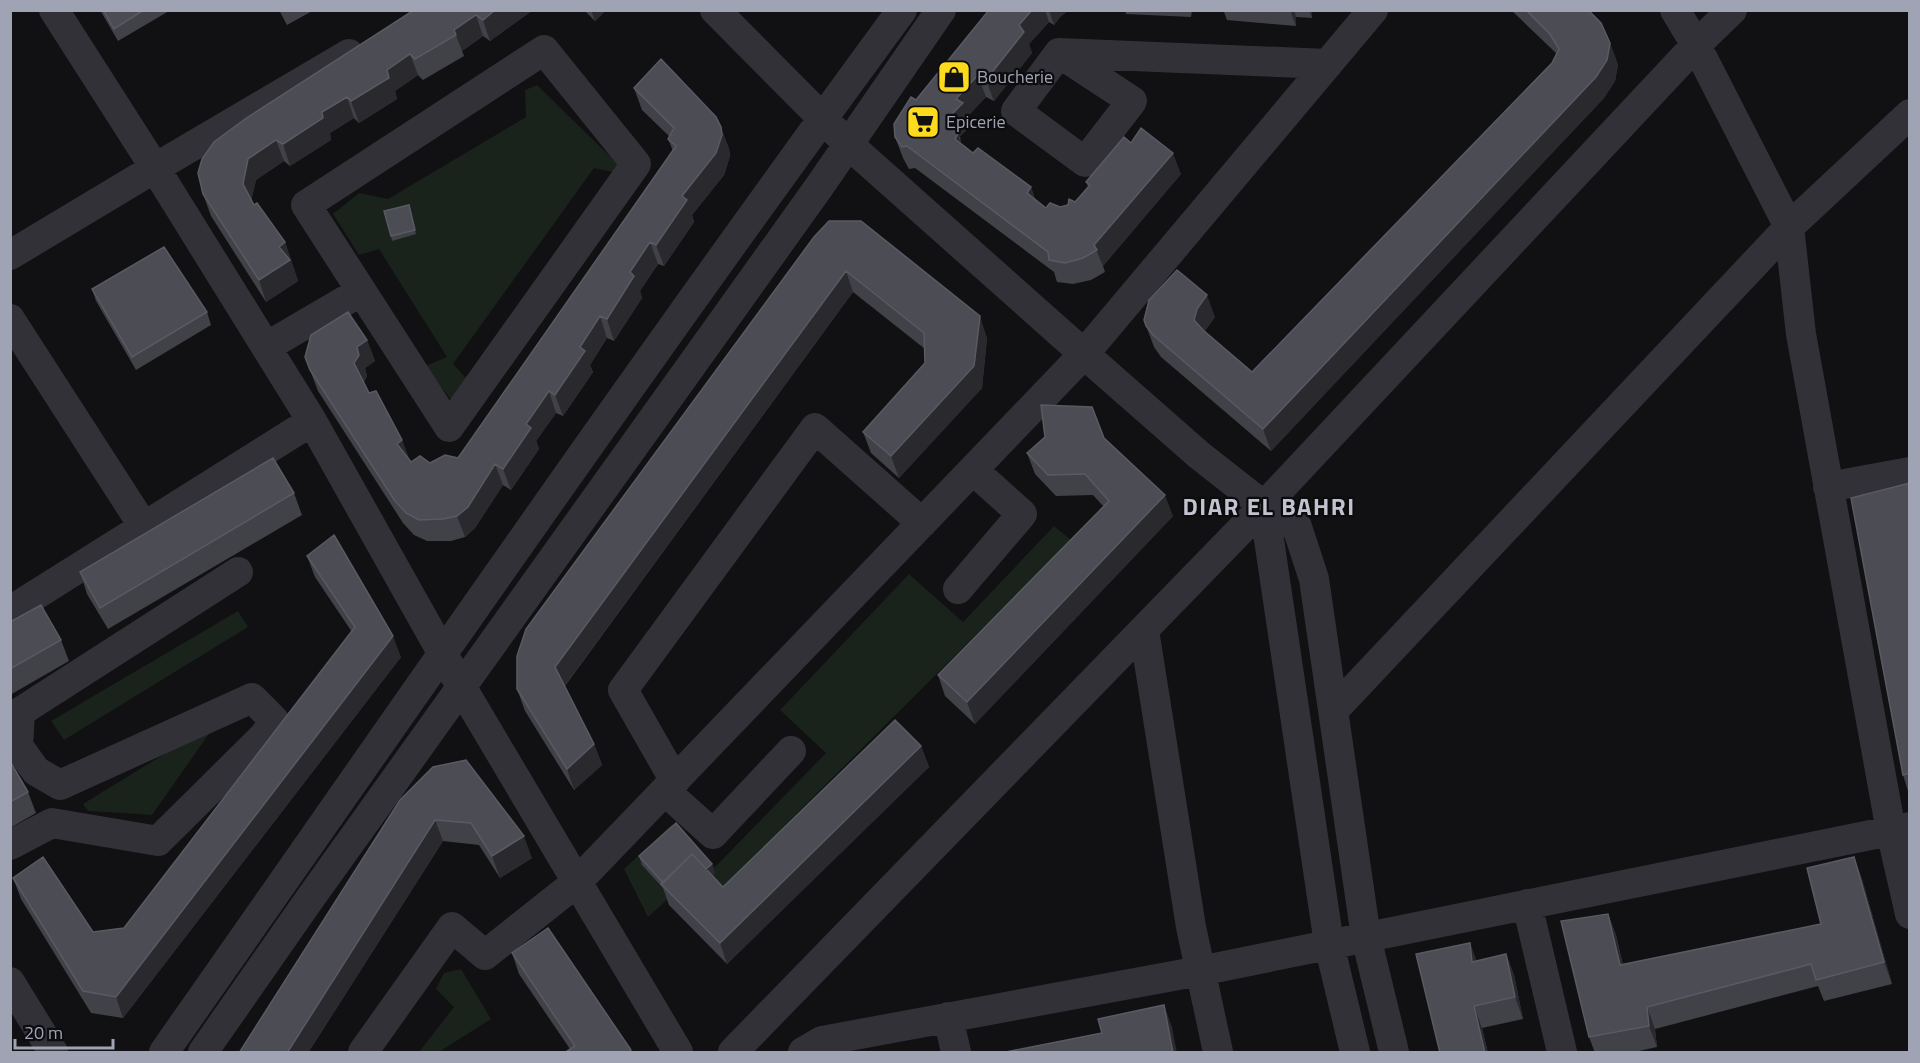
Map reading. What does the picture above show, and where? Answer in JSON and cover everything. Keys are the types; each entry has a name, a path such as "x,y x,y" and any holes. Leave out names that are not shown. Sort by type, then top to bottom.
{"street":[{"path":"54,10 312,421 462,688 678,1053"},
{"path":"715,10 848,144 1084,354 1199,455 1264,507 1297,527 1314,579 1366,936 1394,1053"},
{"path":"164,1053 443,654 902,10"},
{"path":"203,1053 309,900 462,688 941,10"},
{"path":"363,1053 452,927 485,955 577,882 1084,354 1374,10"},
{"path":"1675,10 1789,227 1801,334 1828,487 1900,829 1910,914"},
{"path":"733,1053 1264,507 1695,45 1732,10"},
{"path":"10,255 372,41"},
{"path":"544,50 636,164 449,428 360,292 306,205 544,50"},
{"path":"1059,53 1329,64"},
{"path":"1334,710 1789,227 1910,114"},
{"path":"266,347 360,292"},
{"path":"10,319 144,527"},
{"path":"10,611 312,421"},
{"path":"791,752 713,834 670,786 623,690 815,428 922,523"},
{"path":"958,589 1022,513 973,470"},
{"path":"1828,487 1910,472"},
{"path":"1264,507 1329,944 1355,1053"},
{"path":"60,785 36,771 18,746 20,712 238,572"},
{"path":"1144,630 1191,927 1218,1053"},
{"path":"10,845 52,823 158,841 265,735 273,720 252,698 60,785"},
{"path":"52,823 60,785"},
{"path":"803,1053 822,1041 1200,971 1900,829"},
{"path":"1527,904 1562,1053"},
{"path":"10,982 53,1053"},
{"path":"948,1017 956,1053"}],"shaded area":[{"path":"537,85 621,167 617,173 594,168 453,364 468,380 452,401 425,366 447,357 379,249 359,255 333,214 359,193 388,199 526,117 525,90"},
{"path":"1054,526 1071,540 724,886 702,868 648,917 624,869 671,825 715,867 826,753 780,710 909,574 963,622"},
{"path":"238,611 248,627 64,740 51,721"},
{"path":"218,721 152,815 88,811 83,804"},
{"path":"461,969 491,1019 439,1052 419,1052 454,1007 436,989 444,973"}],"building":[{"path":"103,10 144,10 114,29"},
{"path":"414,10 495,10 483,20 476,15 454,30 456,35 415,59 410,54 387,70 389,78 351,101 347,97 322,112 323,118 283,144 276,140 248,159 243,184 254,205 257,203 285,242 279,247 290,260 259,280 203,194 198,173 202,159 214,142 245,119"},
{"path":"989,10 1032,10 1019,25 1024,32 986,80 978,75 956,99 963,103 952,114 951,127 958,134 955,139 973,153 978,148 1031,187 1027,193 1046,208 1050,203 1060,207 1068,205 1069,199 1075,202 1090,185 1086,182 1124,137 1131,143 1141,128 1173,153 1094,245 1097,250 1083,258 1065,263 1049,260 1048,252 907,146 902,147 895,137 894,124 911,97 916,100"},
{"path":"1526,10 1588,10 1601,23 1610,43 1607,60 1596,77 1263,429 1153,335 1144,320 1149,300 1177,270 1207,295 1197,309 1194,320 1252,372 1552,63 1559,49 1550,34"},
{"path":"661,59 716,117 722,135 716,153 682,196 687,200 656,245 650,242 630,272 634,276 607,319 600,316 580,347 585,351 555,395 549,391 526,424 531,428 503,469 495,464 468,507 457,516 419,520 406,513 395,501 310,370 305,357 311,335 348,312 367,340 357,347 359,355 354,363 369,393 376,391 402,440 397,444 411,462 420,456 430,463 445,455 458,458 676,146 668,139 674,128 634,88"},
{"path":"409,205 415,230 391,236 384,211"},
{"path":"829,221 861,221 980,316 974,366 891,456 863,432 925,363 924,333 846,271 555,667 594,744 567,769 517,689 517,656 526,629 814,237"},
{"path":"164,247 207,312 132,357 92,289"},
{"path":"1041,405 1092,407 1104,438 1165,495 967,702 938,675 1109,501 1085,474 1048,475 1027,453 1045,437"},
{"path":"273,458 294,493 100,608 80,572"},
{"path":"1910,483 1910,773 1903,775 1851,498"},
{"path":"334,535 393,636 116,997 83,991 13,878 43,857 93,932 124,928 355,627 307,556"},
{"path":"41,605 61,640 10,669 10,622"},
{"path":"895,720 921,746 720,943 661,884 692,854 723,887"},
{"path":"466,760 524,836 492,856 471,823 435,820 287,1053 239,1053 400,800 433,767"},
{"path":"10,761 28,792 10,802"},
{"path":"676,823 712,864 706,869 692,854 663,883 639,856"},
{"path":"1854,857 1884,962 1816,980 1811,964 1647,1007 1649,1026 1589,1037 1561,921 1608,914 1620,965 1821,924 1807,868"},
{"path":"548,928 631,1050 628,1053 564,1053 575,1046 512,953"},
{"path":"1470,943 1472,962 1506,954 1515,997 1474,1006 1485,1053 1440,1053 1416,954"},
{"path":"1164,1005 1173,1053 1001,1053 1102,1033 1098,1019"}],"place":[{"name":"Boucherie","path":"954,77"},
{"name":"Epicerie","path":"923,122"}],"district":[{"name":"DIAR EL BAHRI","path":"1269,507"}]}
